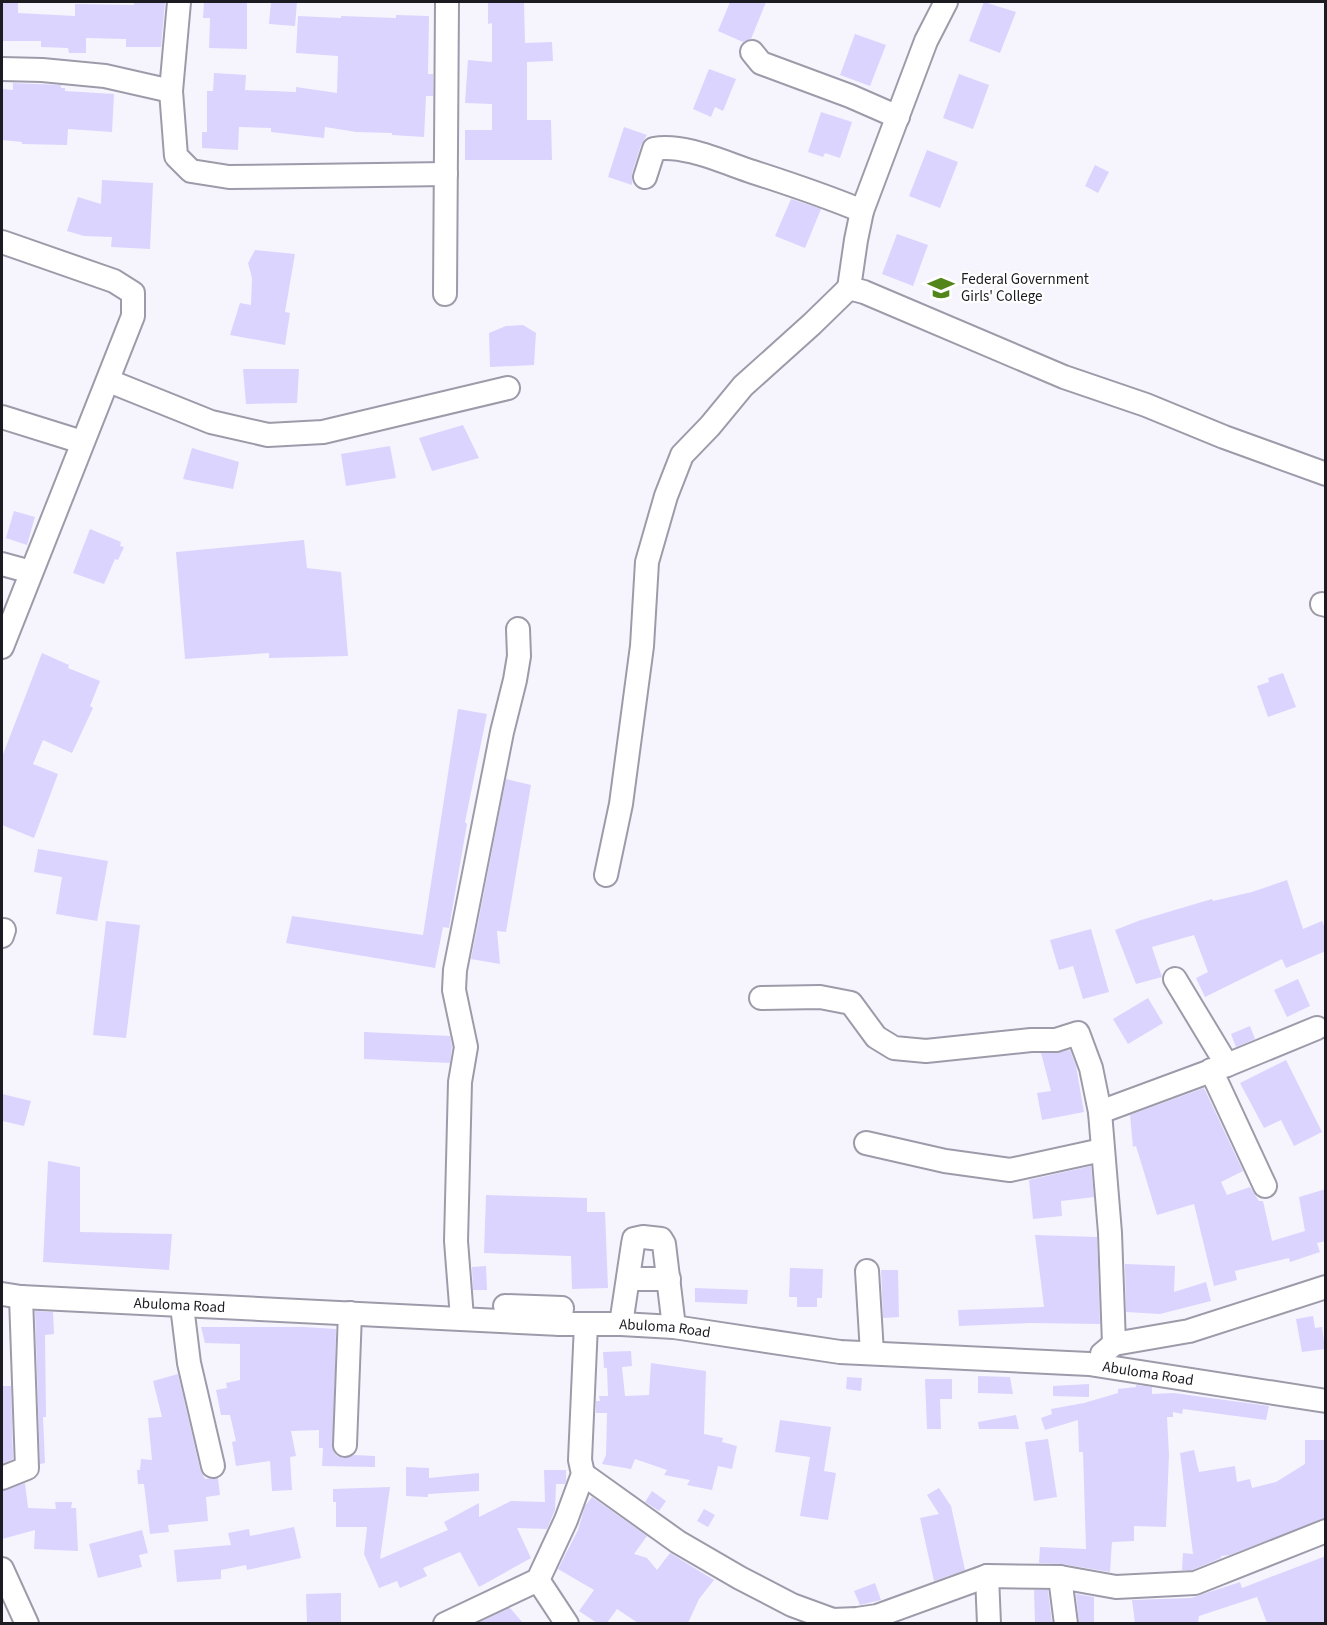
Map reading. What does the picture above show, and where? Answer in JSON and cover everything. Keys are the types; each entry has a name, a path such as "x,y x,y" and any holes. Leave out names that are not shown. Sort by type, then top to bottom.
{"street":[{"path":"179,2 171,91 176,156 191,171 229,177 446,174"},
{"path":"445,294 447,2"},
{"path":"606,875 621,804 642,646 647,562 666,496 682,455 743,386 849,288 862,211 926,41 946,2"},
{"path":"752,52 761,63 850,96 898,117"},
{"path":"2,69 105,76 171,91"},
{"path":"645,177 654,150 663,148 697,153 822,194 862,211"},
{"path":"2,242 114,281 133,293 133,316 109,381 82,442 2,647"},
{"path":"849,288 864,292 1064,377 1146,405 1224,437 1326,474"},
{"path":"109,381 212,422 268,435 323,432 508,388"},
{"path":"2,417 82,442"},
{"path":"2,564 32,572"},
{"path":"463,1311 456,1241 460,1082 466,1047 454,990 455,970 502,732 515,680 519,656 518,629"},
{"path":"1175,979 1219,1068 1265,1186"},
{"path":"761,998 820,998 851,1003 876,1037 894,1048 926,1051 1031,1040 1056,1040 1078,1033 1091,1068 1100,1112 1110,1233 1114,1344"},
{"path":"1100,1112 1219,1068 1317,1028"},
{"path":"866,1143 945,1161 1010,1170 1102,1150"},
{"path":"621,1324 634,1239 643,1237 663,1241 674,1327"},
{"path":"867,1271 872,1353"},
{"path":"628,1278 669,1279"},
{"path":"1089,1364 1114,1344 1190,1330 1326,1287"},
{"path":"2,1478 27,1468 11,1296"},
{"name":"Abuloma Road","path":"11,1296 350,1313 463,1311 560,1324 674,1327 840,1352 1089,1364 1326,1401"},
{"path":"182,1306 189,1363 213,1466"},
{"path":"345,1445 350,1313"},
{"path":"445,1623 538,1580 566,1520 583,1474 580,1460 586,1324"},
{"path":"583,1474 678,1542 792,1605 833,1620 877,1620 987,1576 1060,1576 1116,1587 1195,1583 1326,1532"},
{"path":"3,1575 27,1623"},
{"path":"987,1576 989,1623"},
{"path":"1060,1576 1066,1623"},
{"path":"538,1580 567,1623"}],"building":[{"path":"18,2 18,13 75,16 75,4 134,5 134,2 165,2 161,47 126,47 126,39 86,38 86,53 69,53 68,48 41,47 41,41 2,41 2,3"},
{"path":"204,2 247,3 247,49 209,48 210,18 203,18"},
{"path":"271,2 297,2 295,26 269,24"},
{"path":"488,2 524,2 525,43 552,42 553,61 527,62 527,120 551,120 552,160 465,160 465,130 492,130 492,104 465,103 468,60 492,62 492,23 488,24"},
{"path":"730,2 766,2 751,39 743,42 718,31"},
{"path":"984,2 1016,12 1000,53 969,41"},
{"path":"396,15 429,16 428,74 433,74 433,96 426,96 424,137 356,132 325,127 324,138 271,132 271,128 239,127 238,150 202,148 202,132 207,132 207,91 213,91 214,73 246,75 245,90 296,92 296,87 337,93 338,56 296,53 298,16 396,18"},
{"path":"855,34 886,45 870,86 840,75"},
{"path":"709,69 736,79 723,111 715,107 711,117 693,109"},
{"path":"959,74 989,85 973,129 943,118"},
{"path":"13,83 61,85 65,91 114,94 112,132 68,129 67,145 22,144 22,142 2,140 2,89 13,90"},
{"path":"821,112 852,122 840,158 825,153 823,157 808,152"},
{"path":"624,127 647,135 641,145 632,173 632,185 608,177"},
{"path":"927,150 958,162 940,208 909,196"},
{"path":"1095,165 1109,172 1098,193 1085,186"},
{"path":"102,180 153,183 150,249 111,247 112,237 84,236 67,231 78,197 101,204"},
{"path":"791,199 821,209 805,248 775,236"},
{"path":"897,234 928,245 913,286 882,274"},
{"path":"255,250 295,254 285,312 290,313 285,345 230,335 240,303 251,305 252,278 248,263"},
{"path":"523,325 536,333 534,365 490,367 489,333 506,326"},
{"path":"243,369 299,369 297,403 246,404"},
{"path":"463,425 479,458 432,471 419,438"},
{"path":"390,446 396,478 346,486 341,454"},
{"path":"192,448 239,462 233,489 183,479"},
{"path":"14,511 35,517 27,545 6,538"},
{"path":"90,529 121,542 120,546 124,547 118,560 115,559 104,584 73,573"},
{"path":"304,540 307,568 341,572 348,656 269,658 269,653 185,659 176,552"},
{"path":"42,653 69,665 68,668 100,681 90,706 93,708 72,753 43,740 33,764 58,774 34,838 2,825 2,757"},
{"path":"1283,673 1296,707 1268,717 1257,686 1269,682 1268,678"},
{"path":"458,709 487,714 465,822 467,824 449,928 443,927 435,968 286,943 292,916 423,935"},
{"path":"506,779 531,785 506,932 497,931 500,964 471,959"},
{"path":"38,849 108,861 97,921 56,914 62,877 34,872"},
{"path":"1287,880 1303,929 1322,921 1326,930 1326,951 1286,968 1282,959 1205,997 1196,978 1208,972 1194,935 1152,947 1162,977 1136,984 1115,930 1212,899 1213,901 1252,892"},
{"path":"106,921 140,925 126,1038 93,1035"},
{"path":"1091,929 1109,992 1083,999 1073,966 1059,970 1050,940"},
{"path":"1298,979 1310,1006 1287,1017 1274,990"},
{"path":"1148,998 1163,1023 1128,1044 1113,1019"},
{"path":"1250,1026 1255,1039 1236,1047 1231,1034"},
{"path":"364,1032 450,1036 452,1047 450,1063 364,1059"},
{"path":"1070,1050 1076,1066 1084,1112 1042,1120 1037,1093 1051,1091 1041,1053"},
{"path":"1286,1060 1322,1132 1294,1146 1281,1120 1264,1128 1240,1083"},
{"path":"1204,1088 1243,1171 1221,1182 1227,1195 1250,1187 1259,1201 1263,1201 1272,1241 1305,1231 1299,1197 1326,1189 1326,1241 1317,1243 1320,1252 1290,1262 1289,1258 1235,1271 1237,1280 1214,1286 1194,1204 1157,1215 1136,1146 1133,1147 1130,1115"},
{"path":"2,1094 31,1101 24,1126 2,1121"},
{"path":"48,1161 80,1167 80,1232 172,1234 169,1270 43,1262"},
{"path":"1091,1166 1094,1197 1061,1201 1062,1216 1033,1219 1029,1180"},
{"path":"486,1195 587,1198 587,1212 605,1212 608,1288 572,1289 571,1256 484,1253"},
{"path":"1035,1235 1097,1237 1100,1324 1031,1323 959,1326 958,1310 1044,1307"},
{"path":"1125,1264 1175,1266 1174,1292 1206,1282 1211,1301 1160,1314 1126,1312"},
{"path":"486,1266 487,1290 473,1290 472,1267"},
{"path":"790,1268 823,1269 822,1298 817,1298 817,1307 797,1307 797,1297 789,1297"},
{"path":"881,1270 898,1270 899,1317 883,1318"},
{"path":"695,1288 748,1290 747,1304 695,1302"},
{"path":"35,1311 53,1312 54,1334 45,1335 46,1417 43,1417 45,1463 40,1464"},
{"path":"1313,1316 1315,1328 1322,1327 1325,1349 1302,1352 1296,1319"},
{"path":"201,1327 336,1329 333,1451 337,1456 344,1458 354,1455 375,1456 375,1467 322,1466 323,1448 319,1448 319,1430 291,1431 296,1456 290,1457 292,1490 272,1491 270,1461 236,1466 232,1442 236,1441 230,1415 221,1415 216,1390 227,1388 226,1383 240,1380 240,1344 205,1343"},
{"path":"631,1351 632,1366 622,1367 625,1396 649,1395 651,1363 706,1371 704,1434 723,1438 722,1442 737,1446 732,1469 718,1466 712,1490 687,1485 690,1480 664,1475 667,1470 635,1459 631,1469 602,1464 606,1455 607,1413 596,1413 596,1401 600,1401 599,1396 608,1396 607,1368 604,1368 603,1352"},
{"path":"178,1374 200,1469 205,1479 218,1478 220,1495 206,1497 208,1521 168,1525 169,1532 150,1534 144,1484 138,1484 137,1470 140,1470 141,1459 152,1460 148,1418 162,1417 153,1381"},
{"path":"978,1376 1010,1377 1013,1394 978,1393"},
{"path":"847,1377 862,1378 861,1391 846,1389"},
{"path":"925,1379 952,1379 952,1399 940,1399 941,1429 927,1429"},
{"path":"1089,1384 1089,1397 1053,1396 1053,1386"},
{"path":"1136,1385 1152,1387 1152,1394 1174,1393 1269,1406 1266,1420 1183,1409 1182,1414 1173,1412 1173,1417 1167,1417 1169,1455 1166,1527 1134,1526 1134,1541 1112,1542 1110,1572 1062,1564 1039,1563 1040,1547 1086,1549 1083,1452 1079,1452 1078,1420 1045,1430 1041,1418 1052,1414 1051,1409 1084,1403 1118,1393 1118,1389 1136,1387"},
{"path":"2,1386 11,1386 13,1459 2,1464"},
{"path":"1016,1415 1019,1429 979,1429 978,1422"},
{"path":"780,1420 831,1427 824,1471 836,1473 828,1520 800,1516 810,1457 775,1452"},
{"path":"1048,1439 1057,1497 1034,1501 1025,1442"},
{"path":"1305,1440 1326,1440 1326,1518 1230,1555 1221,1556 1221,1558 1192,1570 1182,1570 1183,1553 1193,1554 1180,1453 1194,1450 1199,1472 1235,1466 1237,1482 1250,1479 1252,1488 1276,1482 1305,1464"},
{"path":"406,1467 429,1468 429,1478 479,1473 479,1491 428,1494 428,1497 406,1496"},
{"path":"544,1470 566,1470 566,1481 565,1484 556,1484 555,1510 547,1529 517,1528 531,1558 479,1587 460,1552 423,1568 427,1576 400,1588 397,1581 379,1588 364,1554 367,1527 336,1527 336,1502 333,1502 333,1489 390,1487 380,1559 448,1530 444,1522 479,1503 479,1517 511,1501 545,1502"},
{"path":"25,1483 28,1508 56,1509 55,1502 72,1502 71,1508 76,1508 78,1551 34,1549 35,1530 2,1539 2,1491"},
{"path":"939,1488 951,1506 965,1570 934,1581 920,1518 939,1514 927,1495"},
{"path":"652,1491 666,1501 659,1511 645,1502"},
{"path":"592,1497 647,1536 634,1554 647,1558 657,1570 670,1553 714,1580 699,1599 688,1623 638,1623 617,1609 607,1623 597,1623 579,1611 594,1590 558,1569 578,1530 585,1506"},
{"path":"704,1509 715,1515 708,1527 697,1521"},
{"path":"294,1527 301,1558 247,1570 246,1565 221,1570 221,1579 177,1582 174,1550 231,1545 228,1533 249,1529 250,1536"},
{"path":"142,1530 148,1553 139,1555 142,1567 98,1578 89,1544"},
{"path":"1326,1556 1326,1623 1267,1623 1257,1597 1199,1616 1198,1623 1135,1623 1132,1600 1191,1598 1240,1582 1242,1588"},
{"path":"875,1583 881,1600 860,1605 854,1591"},
{"path":"1034,1590 1048,1590 1052,1623 1035,1623"},
{"path":"341,1593 341,1623 307,1623 306,1594"},
{"path":"1076,1594 1094,1597 1094,1623 1079,1623"},
{"path":"510,1608 523,1623 478,1623"}],"place":[{"name":"Federal Government Girls' College","path":"941,288"}]}
